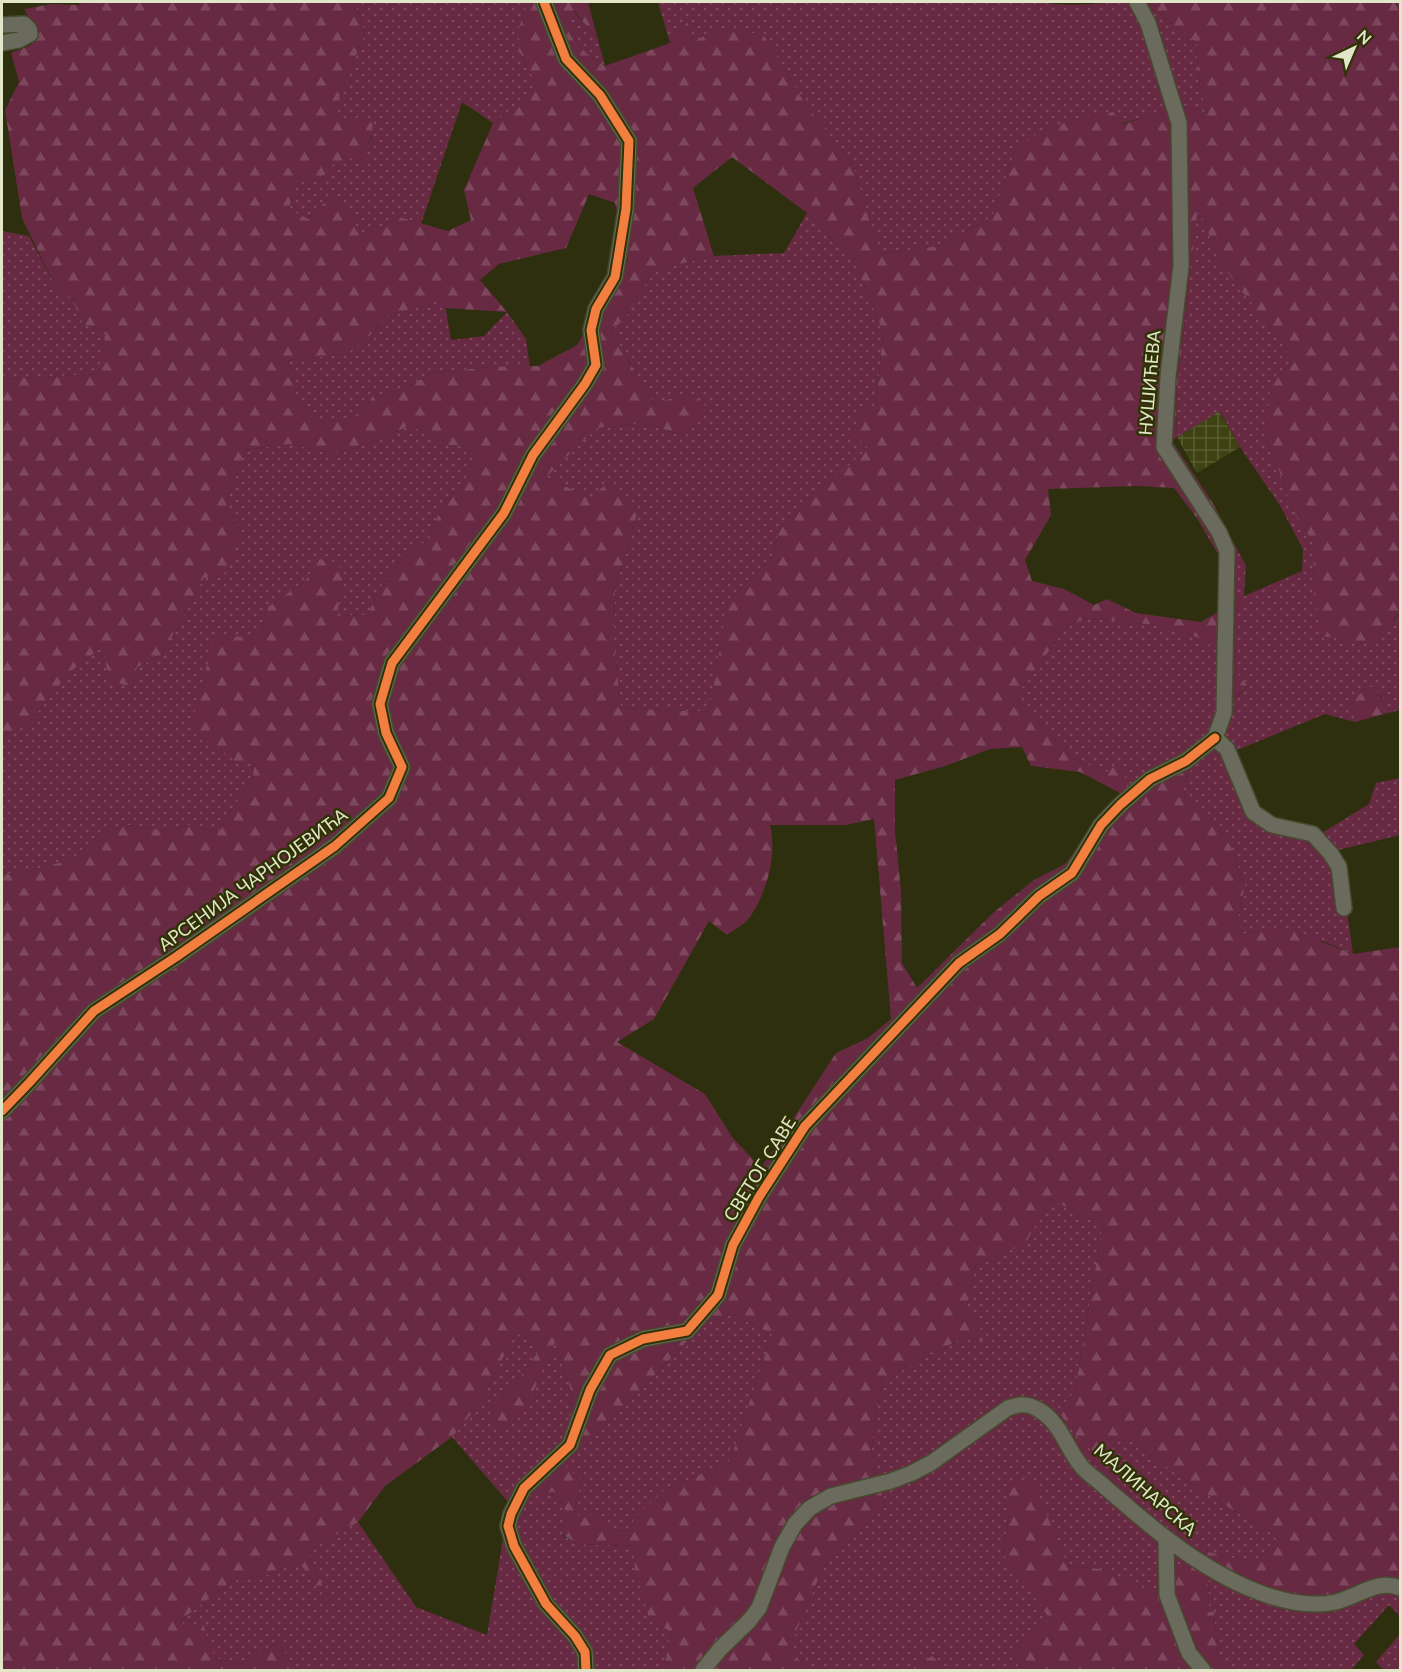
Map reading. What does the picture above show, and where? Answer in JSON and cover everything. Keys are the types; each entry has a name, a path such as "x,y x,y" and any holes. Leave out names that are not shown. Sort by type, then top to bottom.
{"street":[{"name":"АРСЕНИЈА ЧАРНОЈЕВИЋА","path":"2,1111 94,1011 335,846 389,798 402,767 386,733 380,704 392,663 504,513 533,455 585,384 596,365 591,330 596,309 615,277 626,210 629,141 600,95 566,59 544,2"},
{"name":"НУШИЋЕВА","path":"1137,2 1148,23 1179,123 1180,267 1168,376 1164,447 1219,532 1227,551 1224,713 1215,738"},
{"path":"2,25 24,24 29,28 30,34 27,38 2,43"},
{"path":"1215,738 1227,749 1253,812 1272,825 1313,834 1331,854 1339,867 1344,908"},
{"name":"СВЕТОГ САВЕ","path":"586,1671 585,1652 575,1636 546,1604 514,1546 508,1526 511,1514 524,1488 570,1445 590,1390 610,1356 643,1339 687,1331 718,1295 732,1245 804,1126 959,963 1000,934 1039,896 1072,873 1101,825 1120,805 1150,779 1186,761 1215,738"},
{"name":"МАЛИНАРСКА","path":"703,1671 720,1649 759,1608 782,1547 795,1524 810,1508 831,1496 891,1481 912,1473 948,1451 1008,1408 1017,1405 1027,1404 1049,1418 1057,1426 1082,1467 1166,1538 1221,1575 1268,1595 1301,1603 1335,1602 1376,1587 1393,1584 1401,1588"},
{"path":"1166,1538 1167,1595 1189,1653 1203,1671"}],"shaded area":[{"path":"1219,411 1240,447 1197,473 1177,437"}],"green space":[{"path":"84,2 357,2 355,3 365,33 335,108 335,116 351,121 362,115 373,121 367,146 361,153 367,159 362,164 350,158 332,165 320,181 308,179 295,185 289,209 308,219 329,198 342,201 363,237 399,217 448,231 471,220 464,190 493,123 539,89 519,51 519,27 528,2 588,2 598,40 574,11 566,17 566,23 574,29 577,41 584,51 605,66 670,43 688,22 693,43 714,29 763,34 804,102 854,167 879,254 938,246 992,217 1014,154 1036,134 1075,119 1113,112 1123,124 1182,105 1207,113 1198,78 1197,43 1149,6 1147,2 1400,2 1400,612 1371,643 1321,636 1313,585 1314,544 1292,509 1266,441 1270,390 1279,376 1293,362 1264,317 1236,285 1218,257 1198,207 1176,399 1177,437 1172,441 1214,505 1196,517 1174,488 1137,486 1048,489 1051,515 1025,560 1032,581 1064,589 1094,605 1107,599 1136,613 1201,622 1244,597 1233,619 1237,673 1248,686 1236,697 1216,691 1218,650 1197,637 1155,625 1090,618 1068,625 1015,697 1071,757 1105,773 1120,763 1129,787 1159,767 1183,758 1209,739 1183,784 1186,803 1204,810 1220,828 1233,851 1245,885 1238,920 1241,935 1260,929 1285,927 1353,954 1400,947 1400,1591 1295,1599 1211,1576 1208,1583 1209,1612 1214,1612 1218,1655 1223,1664 1227,1659 1232,1665 1228,1670 1022,1670 1013,1656 1050,1619 1003,1554 1010,1505 1006,1490 1024,1479 1035,1486 1068,1566 1102,1569 1161,1596 1196,1549 1254,1563 1278,1537 1198,1489 1133,1442 1116,1439 1094,1451 1084,1446 1058,1411 1075,1391 1103,1223 1083,1216 1051,1199 1025,1244 976,1265 966,1311 992,1343 965,1337 882,1379 871,1451 885,1507 825,1563 789,1648 808,1670 664,1670 671,1632 649,1618 635,1569 634,1546 577,1544 562,1534 566,1512 555,1491 509,1503 515,1487 565,1465 581,1480 574,1515 596,1514 608,1531 633,1530 633,1520 663,1491 730,1461 772,1334 733,1315 705,1322 620,1412 583,1440 569,1414 572,1394 555,1342 524,1413 498,1433 490,1409 510,1391 543,1345 516,1333 478,1406 452,1437 385,1486 358,1522 307,1552 333,1608 298,1561 266,1575 232,1581 186,1616 180,1630 203,1624 215,1658 241,1664 278,1643 297,1670 2,1670 2,874 26,872 73,859 99,834 128,825 168,831 191,825 219,832 253,776 254,764 236,762 191,726 215,635 259,638 268,607 305,581 320,559 338,563 343,579 337,616 367,615 382,585 402,559 429,539 441,507 462,487 475,460 470,446 445,445 430,431 406,427 371,443 335,454 290,444 245,450 226,504 241,531 225,573 204,578 161,656 137,667 133,687 110,681 102,647 70,672 28,724 2,738 2,379 98,374 106,331 83,324 72,299 55,286 22,218 5,110 19,82 11,53 31,45 35,29 24,9 52,4 78,5","holes":["732,157 807,213 855,263 883,332 876,405 861,412 852,433 868,448 779,529 772,558 728,601 709,712 621,708 614,644 615,589 637,514 609,482 590,498 546,477 597,428 645,423 685,436 710,409 688,393 654,404 611,331 625,318 654,270 714,256 693,188","589,194 615,203 628,260 577,345 538,366 489,367 432,373 406,388 372,397 367,405 354,416 339,420 313,420 297,400 288,360 346,354 373,333 385,316 443,300 445,308 507,312 480,280 499,264 566,248","1022,747 1031,766 1080,772 1122,794 1100,818 1065,864 1034,880 994,912 917,988 902,963 901,890 895,831 895,780 945,766 990,749","874,819 891,1019 868,1038 836,1053 761,1168 732,1137 705,1094 617,1042 654,1019 709,921 727,935 750,917 763,893 770,871 772,859 770,825 846,825"]},
{"path":"528,2 519,27 519,51 540,89 493,123 462,102 421,224 399,217 363,237 329,198 308,219 289,210 295,185 308,178 320,181 332,165 365,149 372,136 351,121 335,116 335,108 365,33 355,3"},
{"path":"658,2 1041,2 1075,5 1133,2 1142,21 1169,110 1014,154 992,217 938,246 879,254 854,167 804,102 763,34 693,43 688,23 670,43"},
{"path":"1149,6 1197,43 1198,78 1207,113 1182,105"},
{"path":"573,11 598,40 605,66 584,51 577,41 574,29 566,23 566,17"},
{"path":"1198,206 1218,257 1236,285 1264,317 1293,362 1279,376 1266,441 1292,509 1314,544 1313,585 1394,620 1400,612 1400,710 1384,714 1384,700 1372,687 1364,689 1352,703 1355,722 1325,714 1232,752 1255,805 1275,821 1322,833 1369,804 1376,783 1400,778 1400,835 1338,850 1353,954 1323,941 1260,929 1241,935 1238,920 1245,885 1233,851 1220,828 1186,803 1183,784 1208,741 1183,758 1159,767 1128,787 1071,757 1015,697 1068,625 1090,618 1155,625 1197,637 1218,650 1216,691 1237,697 1248,686 1237,673 1233,619 1243,598 1217,613 1222,578 1218,554 1196,517 1214,505 1246,566 1244,596 1302,571 1303,549 1279,504 1240,447 1220,411 1177,437 1176,399"},
{"path":"807,213 855,263 883,332 869,448 779,529 772,558 728,601 709,712 621,708 614,644 615,589 637,514 590,498 546,477 597,428 645,423 684,436 709,409 688,393 654,404 611,331 625,318 654,270 714,256 784,253"},
{"path":"2,231 29,236 55,286 72,299 83,324 106,331 99,374 2,379"},
{"path":"444,299 451,340 484,336 507,312 526,339 530,367 489,367 432,373 406,388 372,397 367,405 354,416 331,421 313,421 297,400 288,360 346,354 373,333 385,316"},
{"path":"406,427 430,431 445,445 470,446 476,460 462,487 441,507 429,539 402,559 382,585 367,615 337,616 320,559 305,581 268,607 259,638 253,776 219,832 191,825 168,831 128,825 99,834 73,859 26,872 2,874 2,738 28,724 70,672 102,646 133,687 137,667 161,656 204,578 241,531 226,504 245,450 290,444 335,454 371,443"},
{"path":"1372,687 1384,701 1384,714 1355,722 1352,703 1364,689"},
{"path":"1051,1199 1083,1216 1103,1223 1075,1391 1058,1411 1116,1439 1133,1442 1198,1489 1278,1537 1254,1563 1196,1549 1162,1597 1102,1569 1068,1566 1051,1527 1006,1490 1010,1505 1003,1553 1051,1619 1013,1656 1022,1670 949,1670 932,1656 914,1668 916,1670 808,1670 789,1648 825,1563 885,1507 871,1451 882,1379 965,1337 991,1342 966,1311 976,1265 1024,1244"},
{"path":"733,1315 772,1334 730,1461 663,1491 633,1530 608,1531 574,1515 581,1480 510,1502 555,1490 566,1512 562,1535 577,1544 634,1546 635,1569 671,1632 664,1670 297,1670 278,1643 241,1664 215,1658 179,1630 186,1616 232,1581 266,1575 298,1561 331,1604 307,1552 358,1522 416,1607 487,1635 509,1503 452,1437 478,1406 516,1333 543,1345 510,1391 490,1409 503,1429 555,1342 572,1394 569,1414 620,1412 705,1322"},
{"path":"1210,1576 1400,1591 1400,1616 1389,1605 1354,1644 1364,1655 1351,1670 1228,1670 1232,1665 1223,1665 1218,1655 1214,1612 1209,1612 1208,1583"},
{"path":"1400,1634 1400,1670 1384,1670 1376,1662"},
{"path":"932,1656 949,1670 916,1670 913,1667"}],"cycle path":[{"path":"2,1111 94,1011 335,846 389,798 402,767 386,733 380,704 392,663 504,513 533,455 585,384 596,365 591,330 596,309 615,277 626,209 629,141 600,95 566,59 544,2"},
{"path":"586,1670 585,1652 575,1636 546,1604 514,1546 508,1526 511,1514 524,1488 570,1445 590,1390 610,1355 643,1339 687,1331 718,1295 733,1245 759,1197 805,1126 959,963 1000,934 1039,896 1072,873 1101,825 1120,805 1150,779 1186,761 1215,738"}]}
